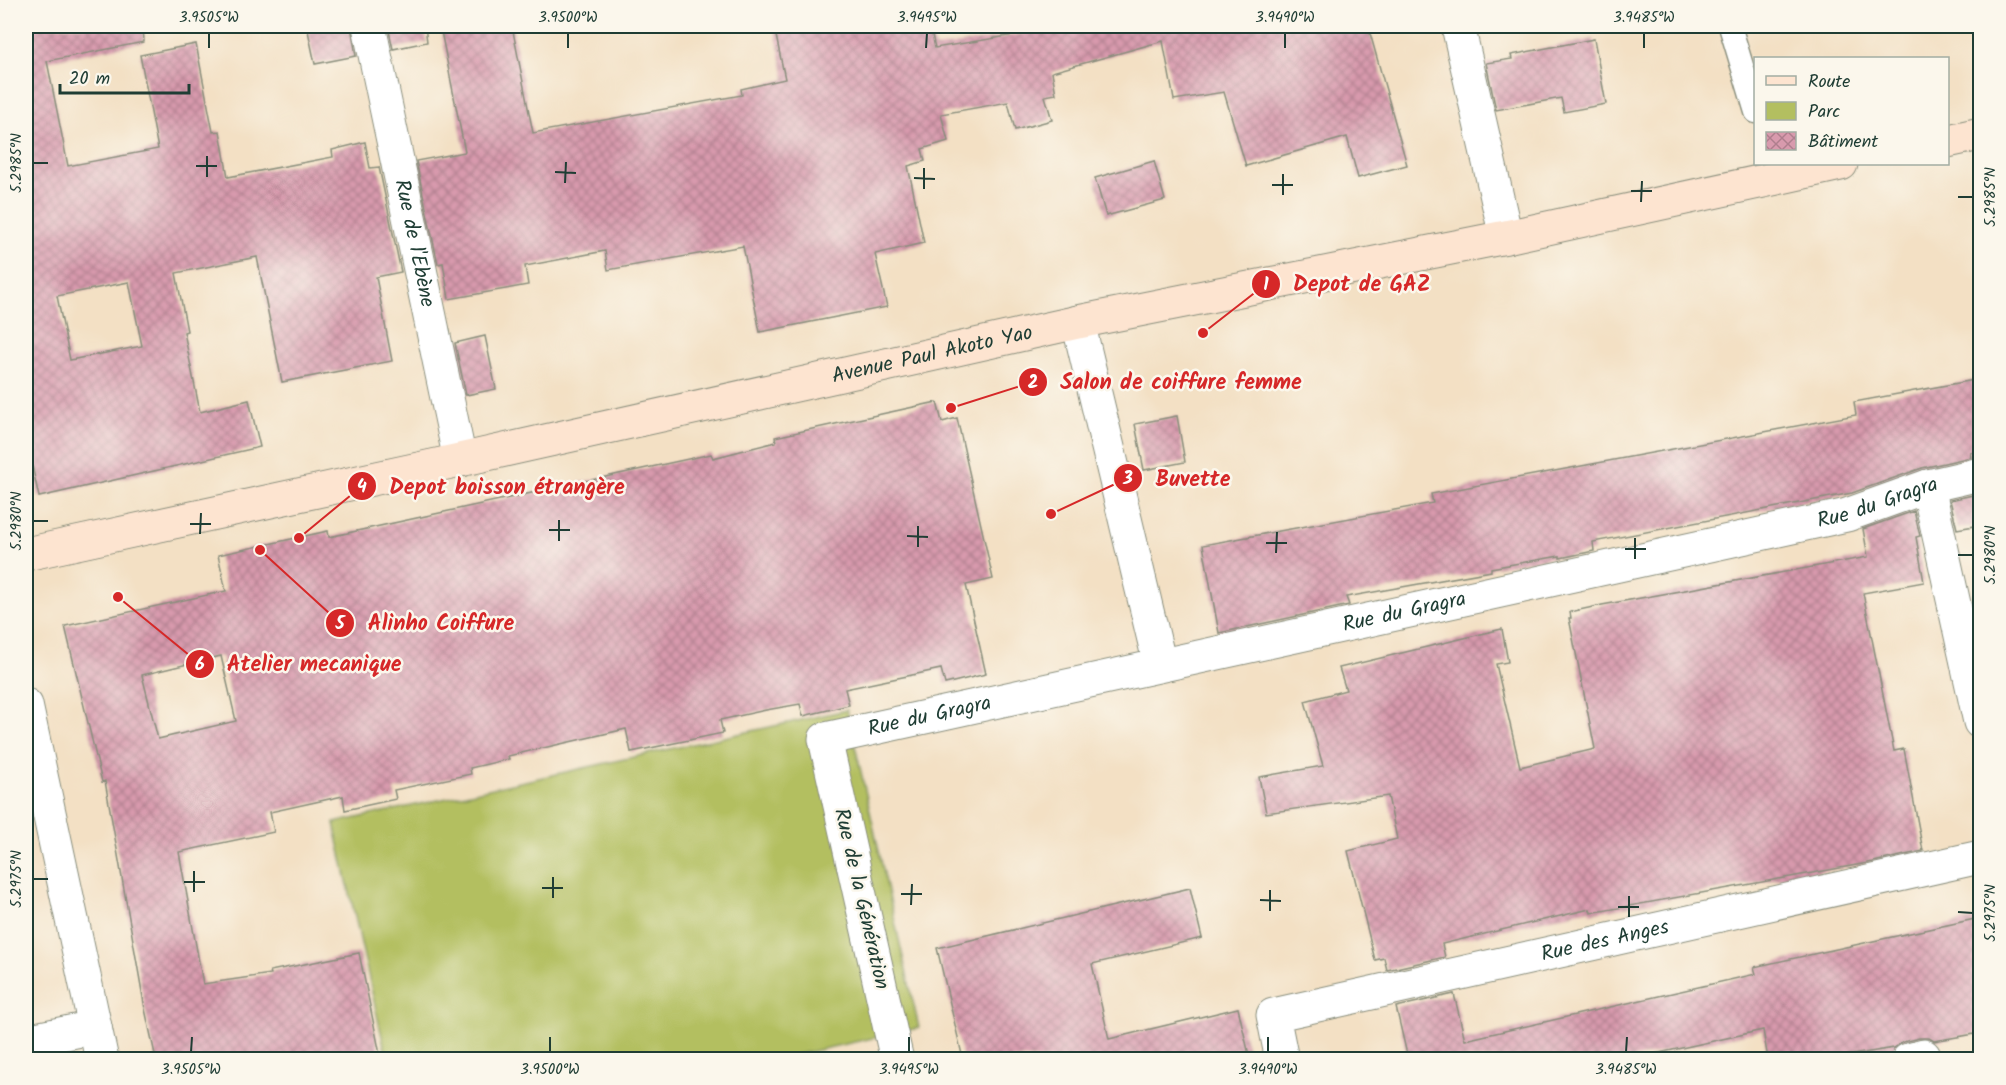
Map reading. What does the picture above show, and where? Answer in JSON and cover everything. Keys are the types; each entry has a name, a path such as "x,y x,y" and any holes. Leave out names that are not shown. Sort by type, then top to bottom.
{"street":[{"name":"Rue de l'Ebène","path":"369,26 460,460"},
{"path":"1458,26 1506,237"},
{"path":"1949,141 1980,134"},
{"name":"Avenue Paul Akoto Yao","path":"26,554 1078,322 1506,237 1773,171 1831,165"},
{"path":"1078,322 1160,665"},
{"name":"Rue du Gragra","path":"825,739 1847,515 1928,486 1980,474"},
{"path":"1928,486 1980,722"},
{"path":"26,705 102,1059"},
{"name":"Rue de la Génération","path":"825,739 888,1058"},
{"name":"Rue des Anges","path":"1282,1059 1273,1015 1980,857"},
{"path":"26,1041 95,1027"}],"lane":[{"path":"1730,26 1754,109"}],"green space":[{"path":"847,710 919,1028 777,1059 387,1059 334,823"}],"building":[{"path":"26,26 143,26 144,42 47,61 68,166 158,149 140,55 196,44 213,132 220,131 228,177 333,157 332,150 365,142 370,168 379,167 401,272 376,277 392,361 282,382 257,257 176,273 187,331 184,332 200,412 249,400 260,447 39,497 26,439","holes":["129,282 142,346 70,360 57,296"]},
{"path":"307,26 351,26 356,56 315,64"},
{"path":"388,26 425,26 427,42 393,49"},
{"path":"440,26 512,26 533,133 742,95 741,89 785,79 774,26 930,26 935,48 1070,26 1368,26 1407,165 1358,178 1347,137 1246,166 1224,92 1174,100 1163,41 1052,72 1056,94 1045,96 1052,120 1015,130 1008,102 941,114 948,141 922,149 925,161 908,166 924,243 875,254 887,307 760,332 743,246 608,270 605,251 525,266 528,285 449,299 443,263 438,264 416,161 465,152"},
{"path":"1594,39 1606,104 1564,112 1561,98 1496,110 1486,63 1512,59 1511,55"},
{"path":"1154,161 1165,200 1106,216 1095,178"},
{"path":"485,336 496,389 466,395 455,343"},
{"path":"1980,379 1980,450 1970,452 1971,457 1922,468 1852,493 1593,542 1594,551 1491,568 1491,571 1346,597 1349,605 1219,633 1203,545 1433,503 1431,494 1856,415 1854,402"},
{"path":"937,402 942,422 957,418 993,579 966,585 986,674 945,684 941,669 845,689 849,705 803,716 800,704 766,710 720,720 723,733 631,752 626,729 508,756 509,759 470,768 471,774 394,790 396,799 345,810 343,796 270,812 274,832 179,852 203,984 271,974 270,971 359,953 381,1059 156,1059 105,781 102,782 65,626 226,591 218,555 328,531 329,537 711,454 713,458 776,442 775,437","holes":["221,656 236,721 158,739 142,675"]},
{"path":"1177,416 1185,462 1144,470 1135,424"},
{"path":"1978,494 1980,525 1957,529 1950,500"},
{"path":"1914,511 1920,536 1916,537 1924,582 1863,593 1894,751 1904,749 1923,851 1591,913 1590,909 1442,944 1445,957 1387,970 1384,958 1375,960 1348,851 1397,839 1388,796 1266,813 1259,777 1323,766 1305,701 1346,690 1339,668 1502,629 1508,662 1496,664 1520,767 1595,749 1569,618 1571,618 1570,612 1868,557 1863,529"},
{"path":"1190,888 1202,938 1092,964 1109,1039 1238,1008 1250,1059 963,1059 937,948"},
{"path":"1975,919 1980,946 1980,1033 1934,1041 1929,1038 1919,1038 1903,1042 1894,1048 1827,1059 1768,1059 1763,1030 1632,1059 1408,1059 1396,1007 1454,994 1465,1040 1756,974 1754,967"}],"place":[{"name":"Depot de GAZ","path":"1203,333"},
{"name":"Salon de coiffure femme","path":"951,408"},
{"name":"Buvette","path":"1051,514"},
{"name":"Depot boisson étrangère","path":"299,538"},
{"name":"Alinho Coiffure","path":"260,550"},
{"name":"Atelier mecanique","path":"118,597"}]}
